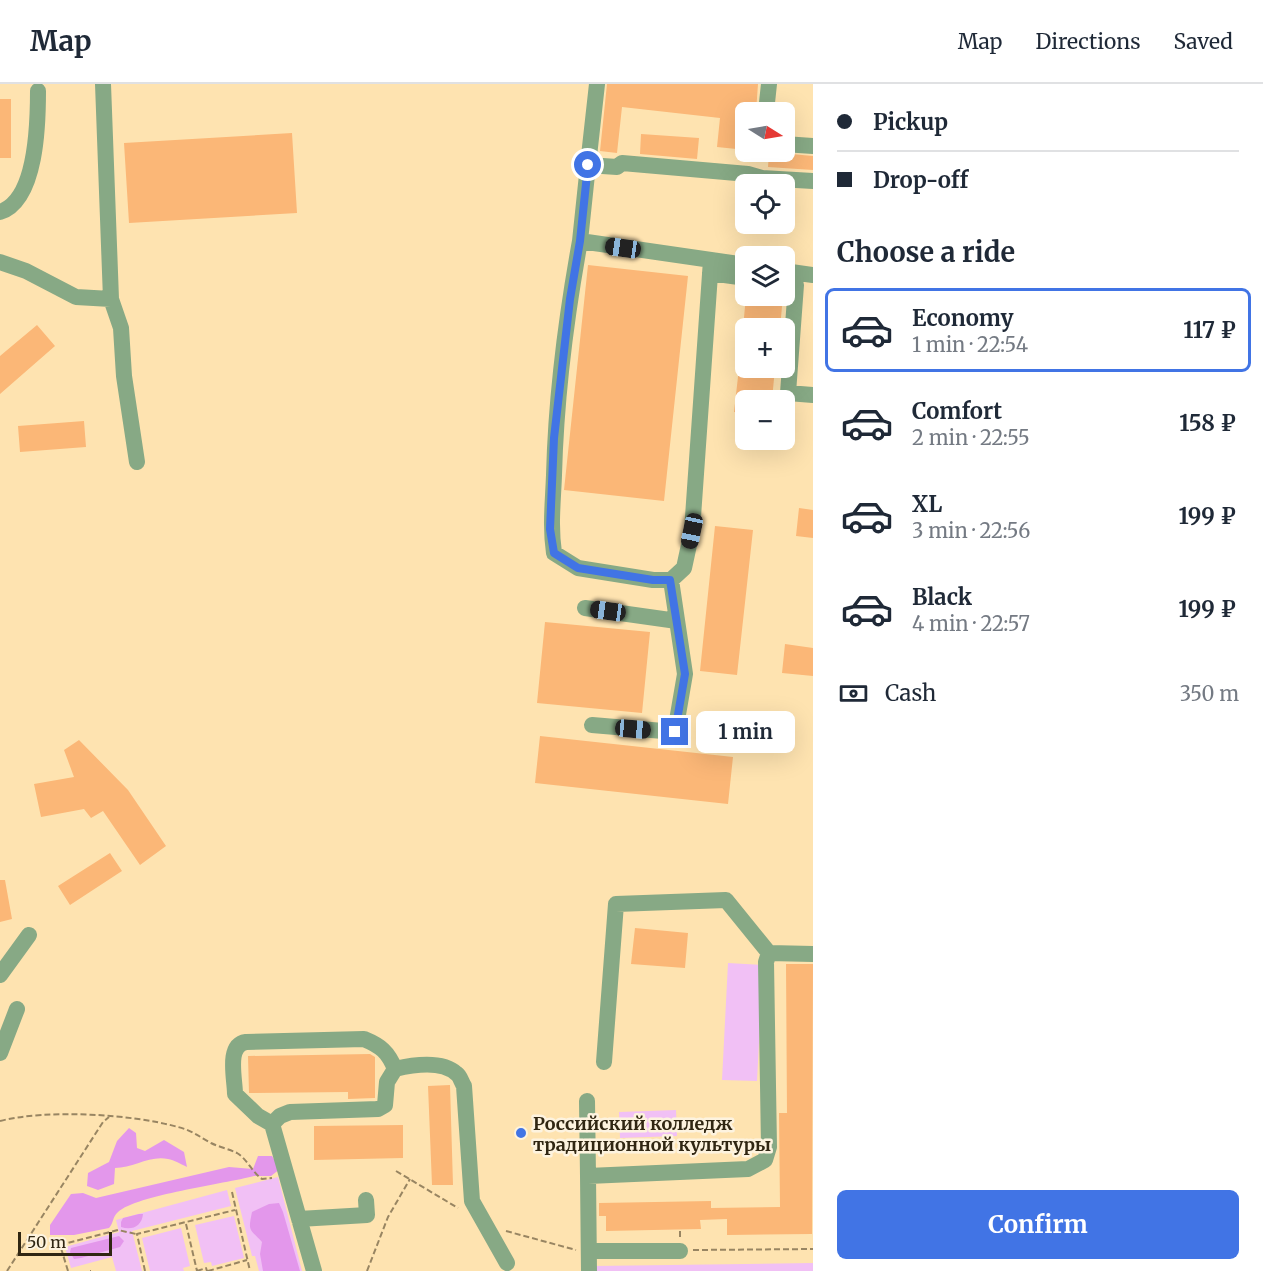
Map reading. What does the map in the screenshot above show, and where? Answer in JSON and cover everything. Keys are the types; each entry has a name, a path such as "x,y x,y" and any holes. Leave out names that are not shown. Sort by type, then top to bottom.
{"lane":[{"path":"103,84 111,299 121,328 124,376 137,462"},
{"path":"597,84 580,241 570,299 554,438 550,529 554,553 578,568 653,580 670,580 684,568 692,531 710,267"},
{"path":"767,102 769,84"},
{"path":"0,212 7,210 21,191 35,156 38,91"},
{"path":"795,145 813,146"},
{"path":"588,165 617,167 622,163 813,181"},
{"path":"580,241 710,267 735,275"},
{"path":"0,262 26,271 76,297 111,299"},
{"path":"710,267 735,266"},
{"path":"795,273 813,275"},
{"path":"794,306 788,393 813,395"},
{"path":"592,725 675,732 685,674 670,580"},
{"path":"585,608 677,621"},
{"path":"604,1062 616,904 726,900 769,953 813,954"},
{"path":"0,975 29,936"},
{"path":"588,1176 748,1169 765,1160 769,1147 766,962 769,953"},
{"path":"0,1053 17,1009"},
{"path":"314,1271 272,1124 258,1116 235,1094 233,1054 235,1047 239,1043 364,1039 377,1044 388,1053 395,1069"},
{"path":"272,1124 280,1116 290,1112 378,1109 385,1105 387,1083 395,1069 410,1065 441,1066 457,1074 464,1086 472,1201 507,1263"},
{"path":"587,1101 589,1271"},
{"path":"299,1219 367,1215 366,1200"},
{"path":"589,1251 680,1251"}],"path":[{"path":"0,1120 26,1115 110,1117 169,1125 198,1134 209,1142 239,1154 259,1177 266,1180"},
{"path":"7,1271 103,1122 110,1117"},
{"path":"367,1271 388,1217 410,1179"},
{"path":"232,1192 250,1271"},
{"path":"68,1271 60,1245 118,1230 137,1234 235,1210"},
{"path":"186,1223 196,1271 206,1268 207,1271 247,1260"},
{"path":"680,1230 680,1251 813,1249"},
{"path":"137,1234 145,1271"}],"shaded area":[{"path":"728,963 763,965 757,1081 722,1080"},
{"path":"676,1110 677,1136 620,1138 619,1112"},
{"path":"129,1128 136,1133 137,1148 145,1151 164,1140 184,1152 187,1167 170,1160 155,1159 115,1168 114,1184 98,1190 87,1186 88,1173 109,1162 117,1141"},
{"path":"258,1156 272,1156 280,1169 271,1176 254,1176 143,1200 118,1212 109,1228 74,1235 50,1235 50,1225 71,1194 83,1193 96,1198 229,1167 253,1169"},
{"path":"278,1177 302,1271 259,1271 255,1256 252,1256 235,1188"},
{"path":"227,1190 231,1206 132,1231 142,1271 116,1271 112,1257 71,1268 65,1247 119,1232 116,1220"},
{"path":"279,1203 300,1271 263,1271 260,1254 262,1242 250,1227 252,1212 269,1204"},
{"path":"143,1214 141,1222 136,1226 121,1227 123,1218"},
{"path":"234,1216 244,1258 212,1266 211,1262 204,1263 195,1225"},
{"path":"181,1228 190,1266 183,1268 184,1271 150,1271 142,1238"},
{"path":"119,1236 124,1241 120,1247 74,1259 70,1252 71,1248"},
{"path":"813,1263 813,1271 594,1271 594,1266"}],"building":[{"path":"607,84 758,84 757,102 735,102 735,149 717,147 720,118 622,107 617,153 600,151"},
{"path":"0,99 11,99 11,158 0,158"},
{"path":"292,133 297,213 129,223 124,143"},
{"path":"641,134 699,138 697,159 640,154"},
{"path":"795,154 813,156 813,170 768,167 768,162 795,162"},
{"path":"588,265 688,276 664,501 564,490"},
{"path":"745,306 782,306 781,318 744,318"},
{"path":"37,325 55,346 0,394 0,356"},
{"path":"738,378 774,378 773,390 736,390"},
{"path":"84,421 86,447 20,452 18,426"},
{"path":"799,508 813,510 813,538 796,536"},
{"path":"715,526 753,530 737,675 700,671"},
{"path":"545,622 650,632 642,713 537,703"},
{"path":"785,644 813,648 813,676 782,673"},
{"path":"540,736 733,757 728,804 535,783"},
{"path":"79,740 128,790 166,846 140,865 103,811 91,818 84,809 41,817 34,784 74,777 64,750"},
{"path":"110,853 122,871 70,905 58,886"},
{"path":"0,880 5,880 12,919 0,922"},
{"path":"635,928 688,933 685,968 631,964"},
{"path":"786,964 813,964 812,1234 727,1235 727,1219 700,1220 701,1229 606,1231 606,1216 599,1216 599,1203 711,1201 711,1208 780,1207 779,1113 787,1113"},
{"path":"370,1054 375,1057 375,1098 348,1099 348,1092 249,1093 248,1056"},
{"path":"450,1085 453,1185 432,1185 428,1086"},
{"path":"403,1125 403,1158 314,1160 314,1126"}],"place":[{"name":"Российский колледж традиционной культуры","path":"521,1133"}],"route":[{"path":"588,165 554,438 550,529 554,553 578,568 653,580 670,580 685,674 675,732"}]}
